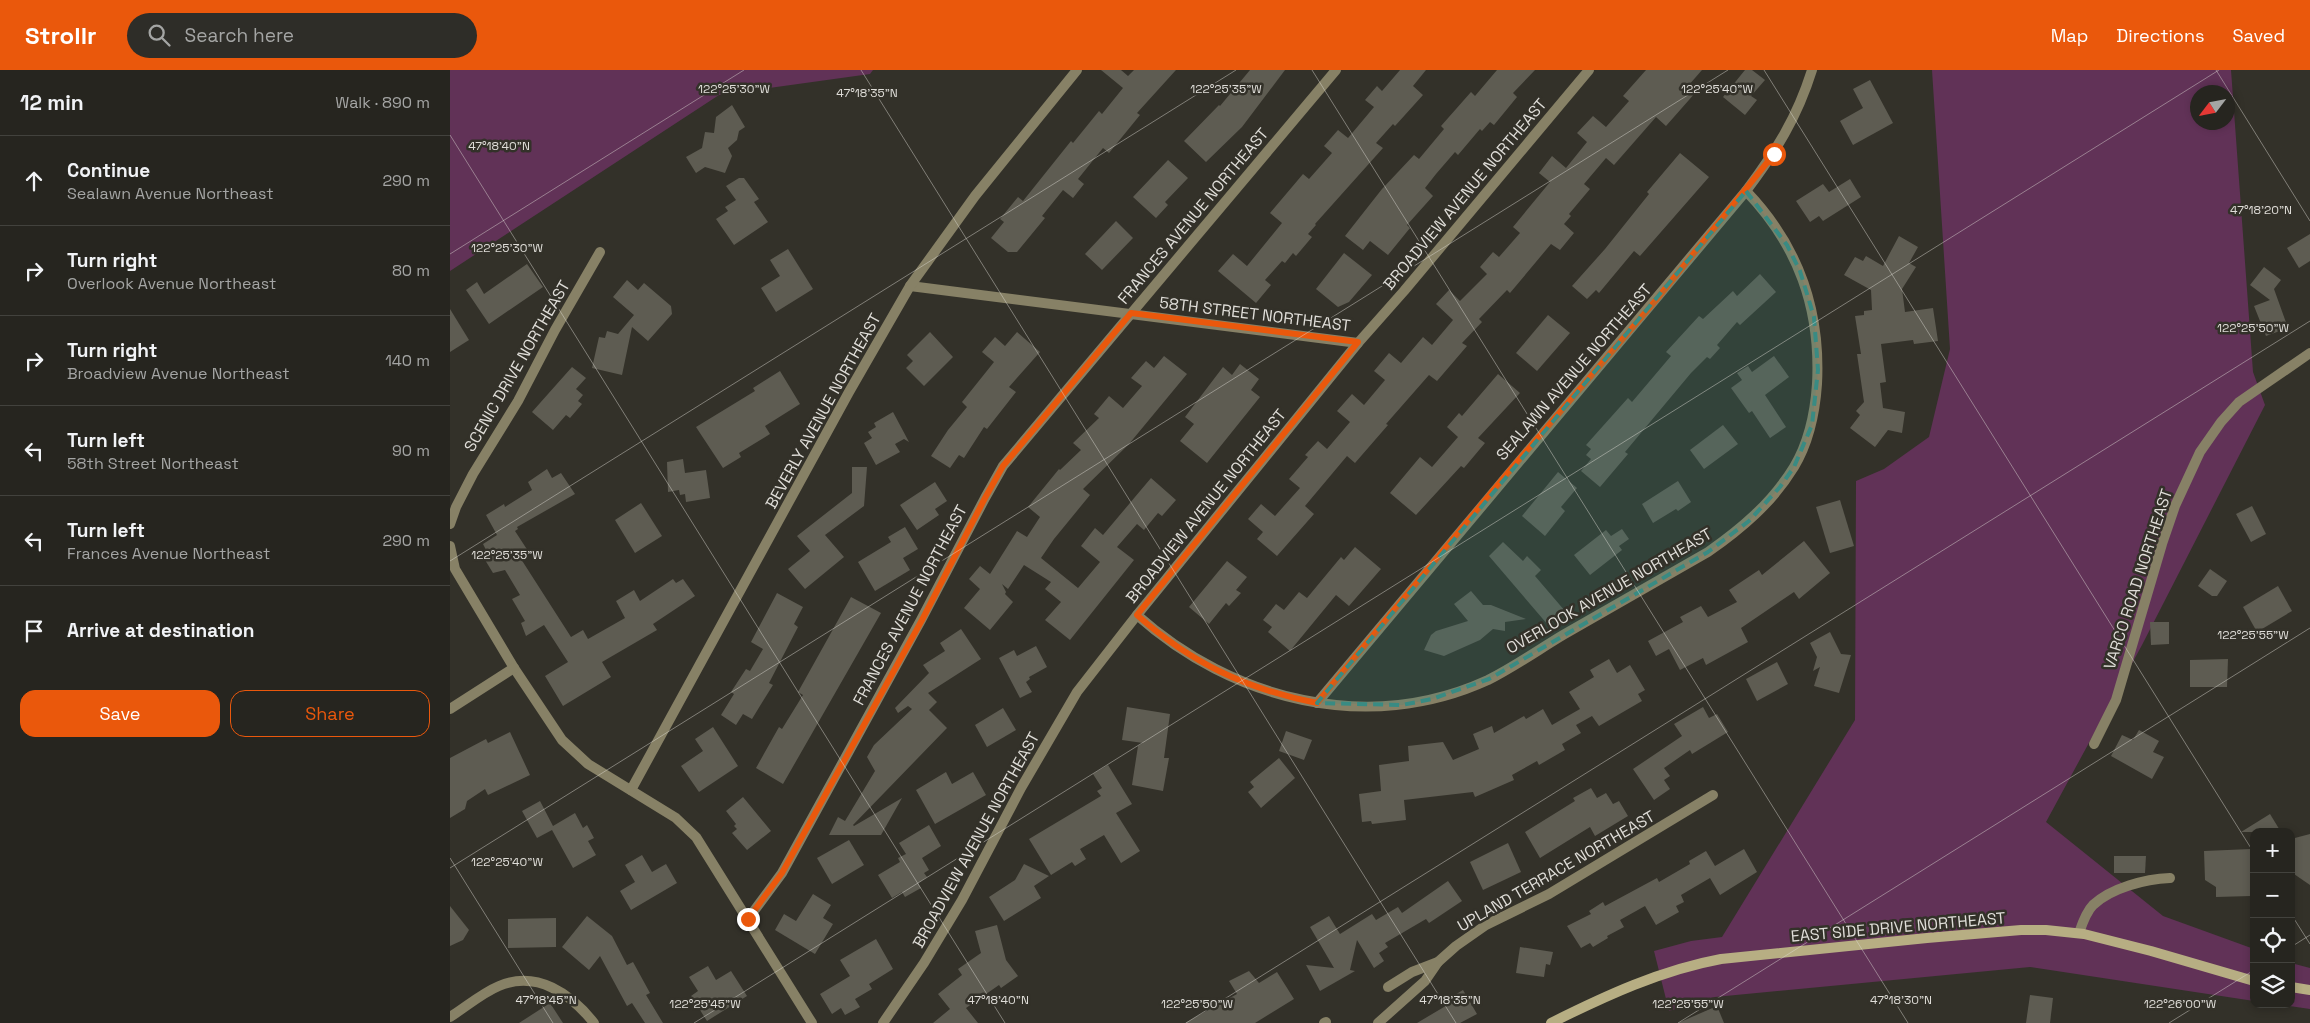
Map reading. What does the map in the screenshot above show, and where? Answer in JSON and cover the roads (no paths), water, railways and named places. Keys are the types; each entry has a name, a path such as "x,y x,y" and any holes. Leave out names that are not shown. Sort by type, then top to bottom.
{"main road":[{"name":"EAST SIDE DRIVE NORTHEAST","path":"1551,1023 1621,990 1692,964 1721,959 2021,930 2079,933 2151,950 2250,980"},
{"path":"2295,988 2310,990"}],"street":[{"name":"BEVERLY AVENUE NORTHEAST","path":"631,790 839,409 910,286 975,196 1077,70"},
{"name":"FRANCES AVENUE NORTHEAST","path":"748,919 782,873 922,620 1003,466 1336,70"},
{"name":"BROADVIEW AVENUE NORTHEAST","path":"883,1023 924,963 962,900 1021,788 1077,692 1358,342 1404,291 1590,70"},
{"name":"SEALAWN AVENUE NORTHEAST","path":"1317,703 1746,190 1774,154 1795,118 1812,70"},
{"name":"OVERLOOK AVENUE NORTHEAST","path":"1137,615 1188,655 1227,676 1285,696 1317,703 1355,706 1402,705 1432,700 1489,679 1708,552 1749,521 1780,487 1794,467 1812,425 1818,370 1814,318 1800,270 1775,224 1746,190"},
{"name":"SCENIC DRIVE NORTHEAST","path":"450,524 456,507 473,474 518,401 555,330 600,252"},
{"name":"58TH STREET NORTHEAST","path":"910,286 1358,342"},
{"name":"VARCO ROAD NORTHEAST","path":"2094,744 2116,700 2162,544 2175,506 2200,452 2221,422 2239,402 2310,353"},
{"path":"450,546 455,569 514,668 562,740 588,764 676,818 696,838 812,1023"},
{"path":"450,708 514,668"},
{"name":"UPLAND TERRACE NORTHEAST","path":"1388,987 1412,972 1438,962 1456,946 1486,925 1549,894 1713,795"},
{"path":"2079,933 2086,915 2095,904 2116,891 2154,879 2170,878"},
{"path":"1378,1023 1425,981 1438,962"},
{"path":"450,1017 497,987 520,981 542,983 560,990 576,1003 594,1023"}]}
